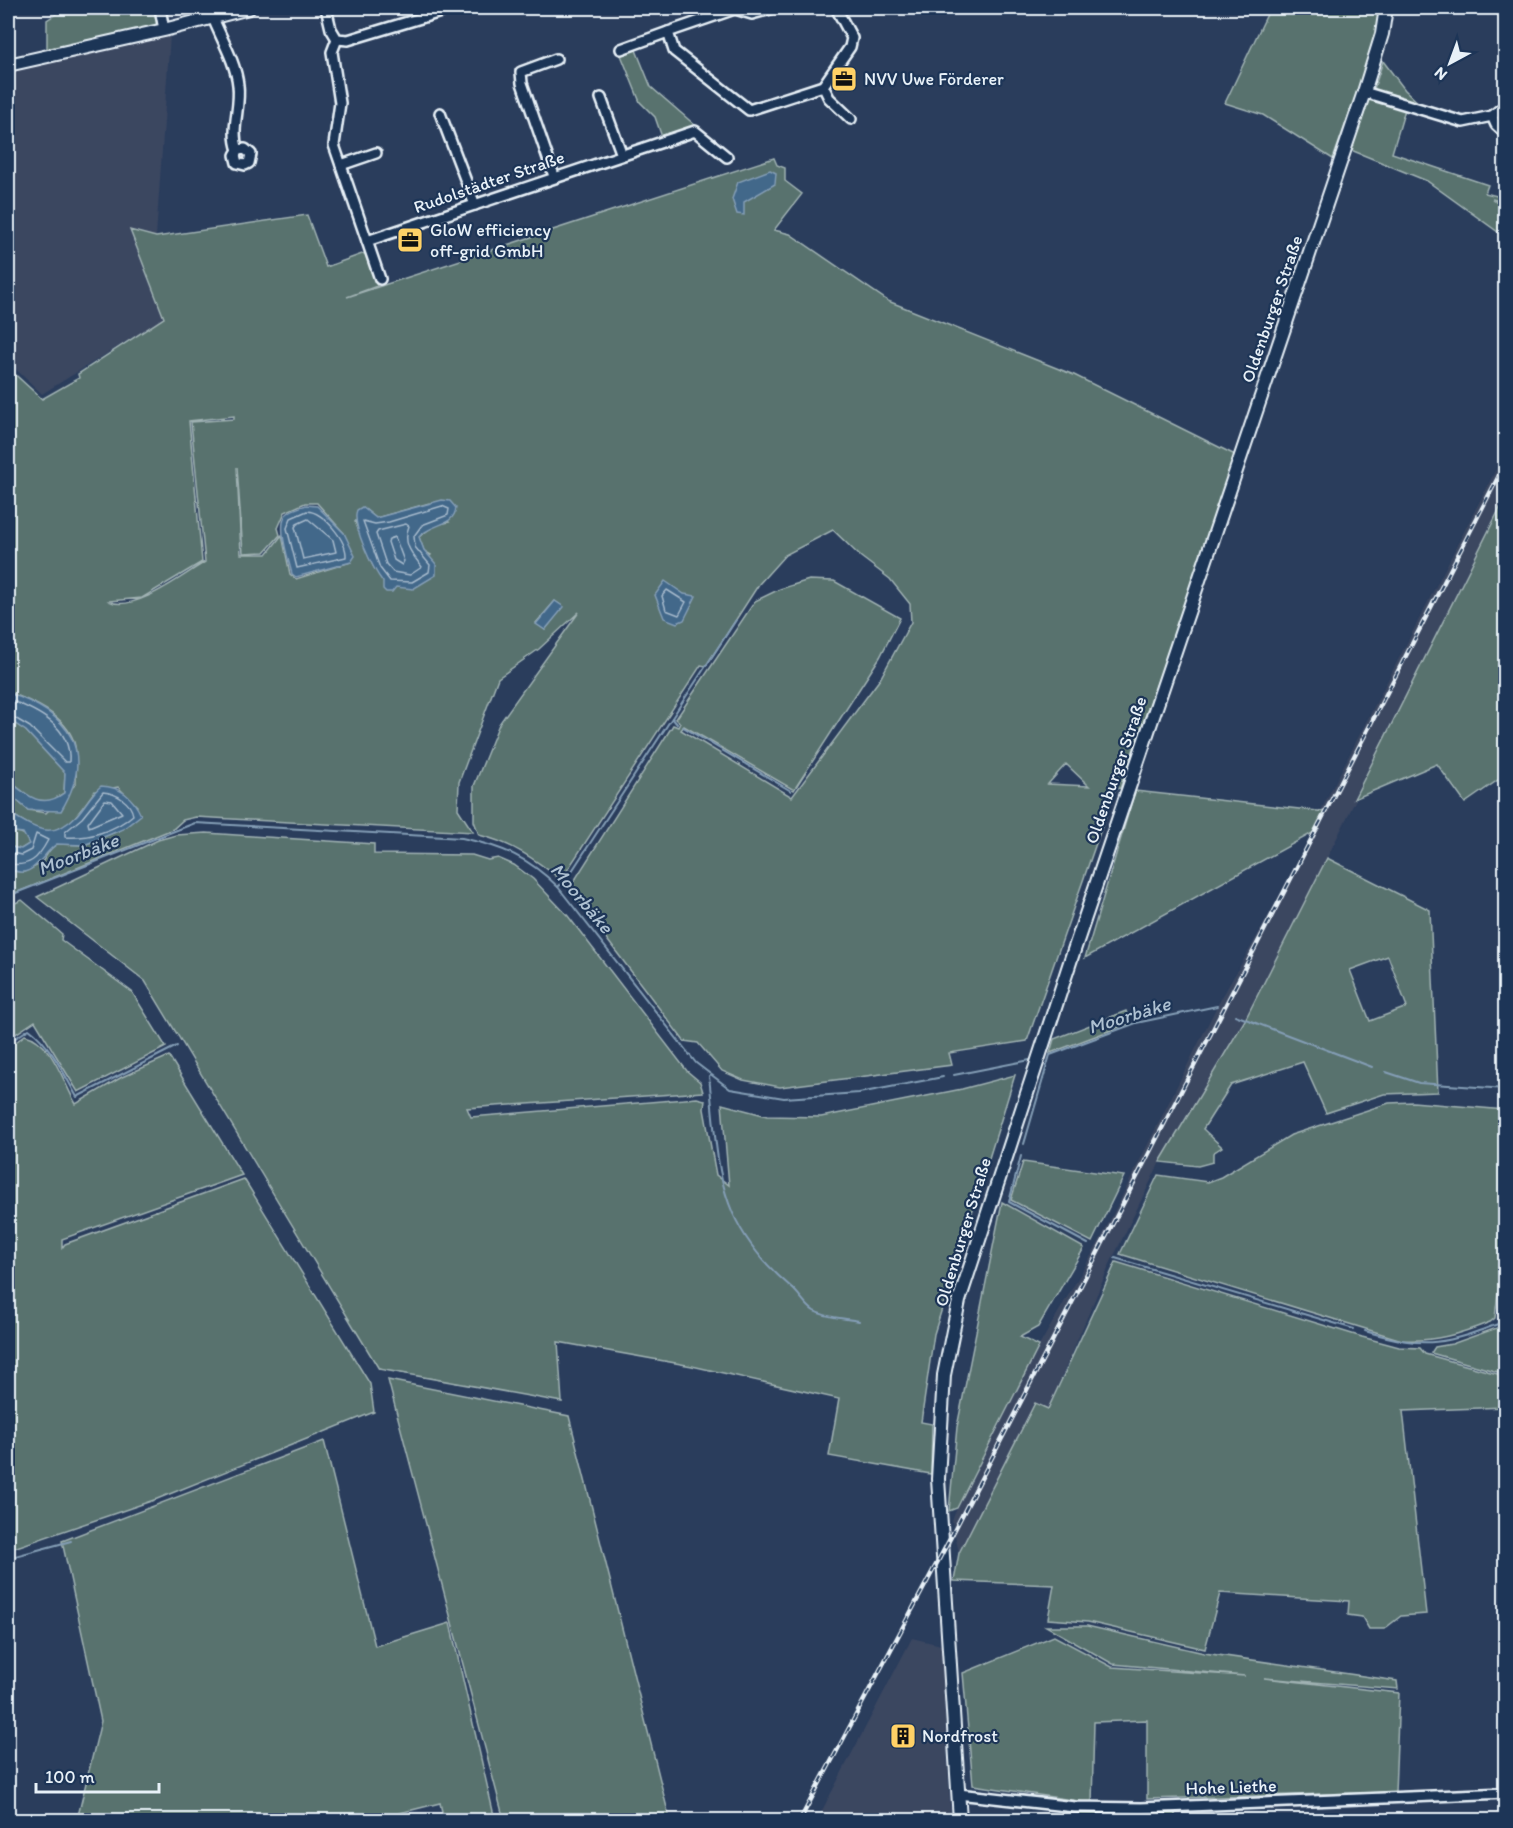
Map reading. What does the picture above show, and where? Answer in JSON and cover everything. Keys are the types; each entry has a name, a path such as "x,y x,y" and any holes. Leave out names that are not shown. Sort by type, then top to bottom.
{"street":[{"path":"160,8 164,30"},
{"path":"8,65 164,30 249,8"},
{"path":"326,8 331,29 337,39"},
{"path":"337,39 348,40 454,8"},
{"path":"621,49 735,9 752,14 774,8"},
{"path":"668,32 674,51 748,110 823,86 850,47 852,38 836,8"},
{"name":"Oldenburger Straße","path":"960,1821 938,1468 942,1397 950,1339 971,1261 1364,92 1382,34 1386,8"},
{"path":"213,18 238,83 239,103 234,138 238,150"},
{"path":"337,39 332,52 340,103 334,145 380,279"},
{"path":"554,176 522,82 521,72 556,59"},
{"path":"823,86 829,98 851,119"},
{"path":"1364,92 1463,122 1492,116 1506,105"},
{"path":"601,98 622,156"},
{"path":"440,113 475,205"},
{"path":"1492,116 1496,125 1506,134"},
{"name":"Rudolstädter Straße","path":"367,241 554,176 695,131 727,157"},
{"path":"341,165 376,153"},
{"name":"Hohe Liethe","path":"958,1794 1075,1807 1141,1808 1506,1793"}],"shaded area":[{"path":"170,36 156,237 130,231 164,318 42,394 8,362 8,72"},
{"path":"1505,452 1505,498 1327,858 1245,1020 1160,1162 1110,1264 1048,1409 1035,1403 959,1553 952,1521 957,1508 1039,1346 1100,1240 1217,1006 1318,830 1322,808"},
{"path":"912,1638 941,1645 951,1820 817,1820"}],"green space":[{"path":"55,8 155,8 158,25 47,50 47,20 56,14"},
{"path":"1270,8 1383,8 1378,33 1333,159 1263,115 1225,103"},
{"path":"636,50 651,87 696,126 693,129 663,140 655,117 640,102 621,55"},
{"path":"1383,61 1405,90 1427,111 1372,95"},
{"path":"1370,97 1406,106 1392,153 1488,185 1485,193 1505,198 1505,202 1492,199 1505,208 1505,237 1427,181 1351,150"},
{"path":"774,158 777,165 785,168 785,181 802,194 774,230 790,234 888,301 1074,375 1237,456 1120,788 1115,789 1027,1041 949,1053 952,1065 780,1087 743,1080 722,1071 698,1043 684,1041 580,904 571,886 673,725 678,727 680,723 676,719 755,601 780,589 809,580 834,581 900,618 880,657 794,790 684,726 681,730 792,797 880,679 911,622 910,604 890,579 861,557 833,530 785,555 759,584 706,666 701,665 561,880 523,853 502,842 479,835 474,821 474,786 499,724 579,612 539,649 498,678 459,782 458,809 473,832 196,817 183,820 173,829 8,896 8,868 24,872 41,864 51,848 57,844 84,845 123,829 137,806 118,787 95,791 68,824 54,832 36,828 8,812 8,793 28,810 46,813 76,784 76,752 70,732 63,724 47,710 8,692 8,368 42,399 79,378 78,374 164,318 130,230 156,237 307,215 326,267 365,253 377,286 347,297","holes":["234,416 234,419 191,422 205,562 144,598 119,604 109,601 142,598 202,562 189,421","237,467 243,553 265,552 280,535 278,528 285,512 305,503 317,503 344,533 351,562 296,579 290,574 282,535 267,554 241,554","429,503 449,522 435,525 419,537 424,551 431,555 396,587 380,576 374,568 355,522 366,510 376,518","555,601 563,607 545,630 536,623","1066,764 1089,786 1048,784"]},
{"path":"1505,498 1505,775 1465,803 1437,764 1354,799"},
{"path":"8,719 26,731 65,773 64,793 51,801 34,800 8,780"},
{"path":"1135,791 1326,812 1318,830 1085,958"},
{"path":"15,832 25,835 29,844 21,849 11,847 8,836"},
{"path":"206,833 374,844 374,854 472,855 488,860 498,858 514,865 533,879 568,916 687,1071 700,1082 703,1092 467,1108 471,1117 697,1098 705,1100 704,1109 716,1175 729,1185 722,1104 767,1116 821,1117 962,1089 1015,1075 934,1334 921,1422 932,1424 931,1474 829,1456 839,1399 692,1366 558,1342 562,1402 379,1369 145,981 37,897 158,840 176,835"},
{"path":"1327,858 1430,910 1438,1092 1384,1094 1326,1113 1303,1062 1231,1085 1203,1129 1222,1147 1213,1153 1213,1162 1198,1166 1160,1162 1245,1020","holes":["1388,956 1407,1007 1370,1021 1350,970"]},
{"path":"22,900 62,934 61,940 132,992 166,1047 78,1092 35,1021 8,1039 8,906"},
{"path":"1126,1011 1130,1023 1050,1053 1054,1039"},
{"path":"25,1035 43,1045 50,1054 76,1104 122,1077 169,1056 242,1175 62,1239 62,1248 65,1244 244,1179 370,1384 374,1412 157,1499 8,1550 8,1048"},
{"path":"1413,1102 1505,1110 1505,1277 1498,1292 1495,1318 1490,1322 1447,1336 1425,1340 1402,1340 1120,1254 1158,1175 1208,1182 1221,1177 1291,1135 1389,1103"},
{"path":"1023,1162 1124,1176 1092,1242 1011,1200"},
{"path":"1002,1202 1084,1248 1038,1327 1020,1337 1039,1346 957,1508 949,1511 957,1427"},
{"path":"1116,1262 1362,1337 1399,1347 1420,1348 1425,1354 1505,1376 1505,1407 1403,1411 1426,1614 1401,1616 1384,1629 1369,1629 1362,1617 1348,1615 1349,1601 1220,1593 1205,1649 1088,1622 1048,1619 1054,1585 954,1581 959,1553 1035,1403 1048,1409"},
{"path":"1505,1282 1505,1318 1500,1319 1501,1293"},
{"path":"1505,1325 1505,1374 1431,1353 1435,1347 1452,1344"},
{"path":"388,1380 569,1416 670,1820 504,1820"},
{"path":"324,1441 375,1646 450,1623 495,1820 444,1820 440,1803 372,1820 77,1820 101,1721 62,1541"},
{"path":"1046,1626 1087,1626 1204,1653 1397,1681 1398,1689 1264,1678 1399,1693 1395,1792 1147,1799 1147,1720 1094,1722 1092,1803 973,1785 963,1673 1054,1636 1112,1667 1245,1676 1113,1664"},
{"path":"1077,1812 1115,1815 1175,1812 1175,1820 1077,1820"}],"water":[{"path":"770,170 776,173 775,184 744,202 744,215 737,214 732,199 738,182"},
{"path":"442,500 450,501 456,508 451,519 419,537 424,550 436,564 436,575 413,589 396,587 392,592 386,592 360,536 357,526 357,510 362,507 376,518"},
{"path":"306,505 317,506 344,533 355,556 351,562 296,577 292,574 286,551 283,524 288,513"},
{"path":"665,581 684,594 696,596 684,620 677,623 664,618 655,595"},
{"path":"555,601 564,607 545,630 536,624"},
{"path":"8,693 47,711 61,723 71,737 76,753 76,770 72,790 61,811 28,810 8,793 8,780 34,798 48,800 56,798 64,793 65,773 26,731 8,719"},
{"path":"101,786 114,788 125,794 141,815 123,829 84,845 57,844 30,870 17,872 8,868 8,839 11,847 21,849 29,844 23,833 15,832 8,836 8,812 43,830 59,828 77,815"}],"waterway":[{"path":"570,874 736,620"},
{"path":"672,718 677,724"},
{"path":"683,727 791,791"},
{"name":"Moorbäke","path":"8,896 195,823 462,838 490,845 514,855 536,868 558,887 696,1063 730,1089 784,1098 859,1093 943,1077"},
{"path":"558,887 564,881"},
{"name":"Moorbäke","path":"1024,1144 1050,1055 1136,1023 1217,1006"},
{"path":"1235,1015 1372,1067"},
{"path":"8,1043 29,1029 50,1051 77,1097 177,1046"},
{"name":"Moorbäke","path":"954,1075 1030,1060"},
{"path":"1386,1072 1419,1083 1506,1089"},
{"path":"709,1076 715,1139 725,1193 748,1241 767,1264 814,1311 859,1321"},
{"path":"1021,1156 1009,1202 1088,1244"},
{"path":"1115,1258 1354,1329"},
{"path":"1365,1331 1405,1341 1436,1342 1467,1335 1506,1321"},
{"path":"8,1558 71,1541"}],"railway":[{"path":"800,1820 953,1533 1506,462"}],"place":[{"name":"NVV Uwe Förderer","path":"844,79"},
{"name":"GloW efficiency off-grid GmbH","path":"410,240"},
{"name":"Nordfrost","path":"903,1736"}]}
